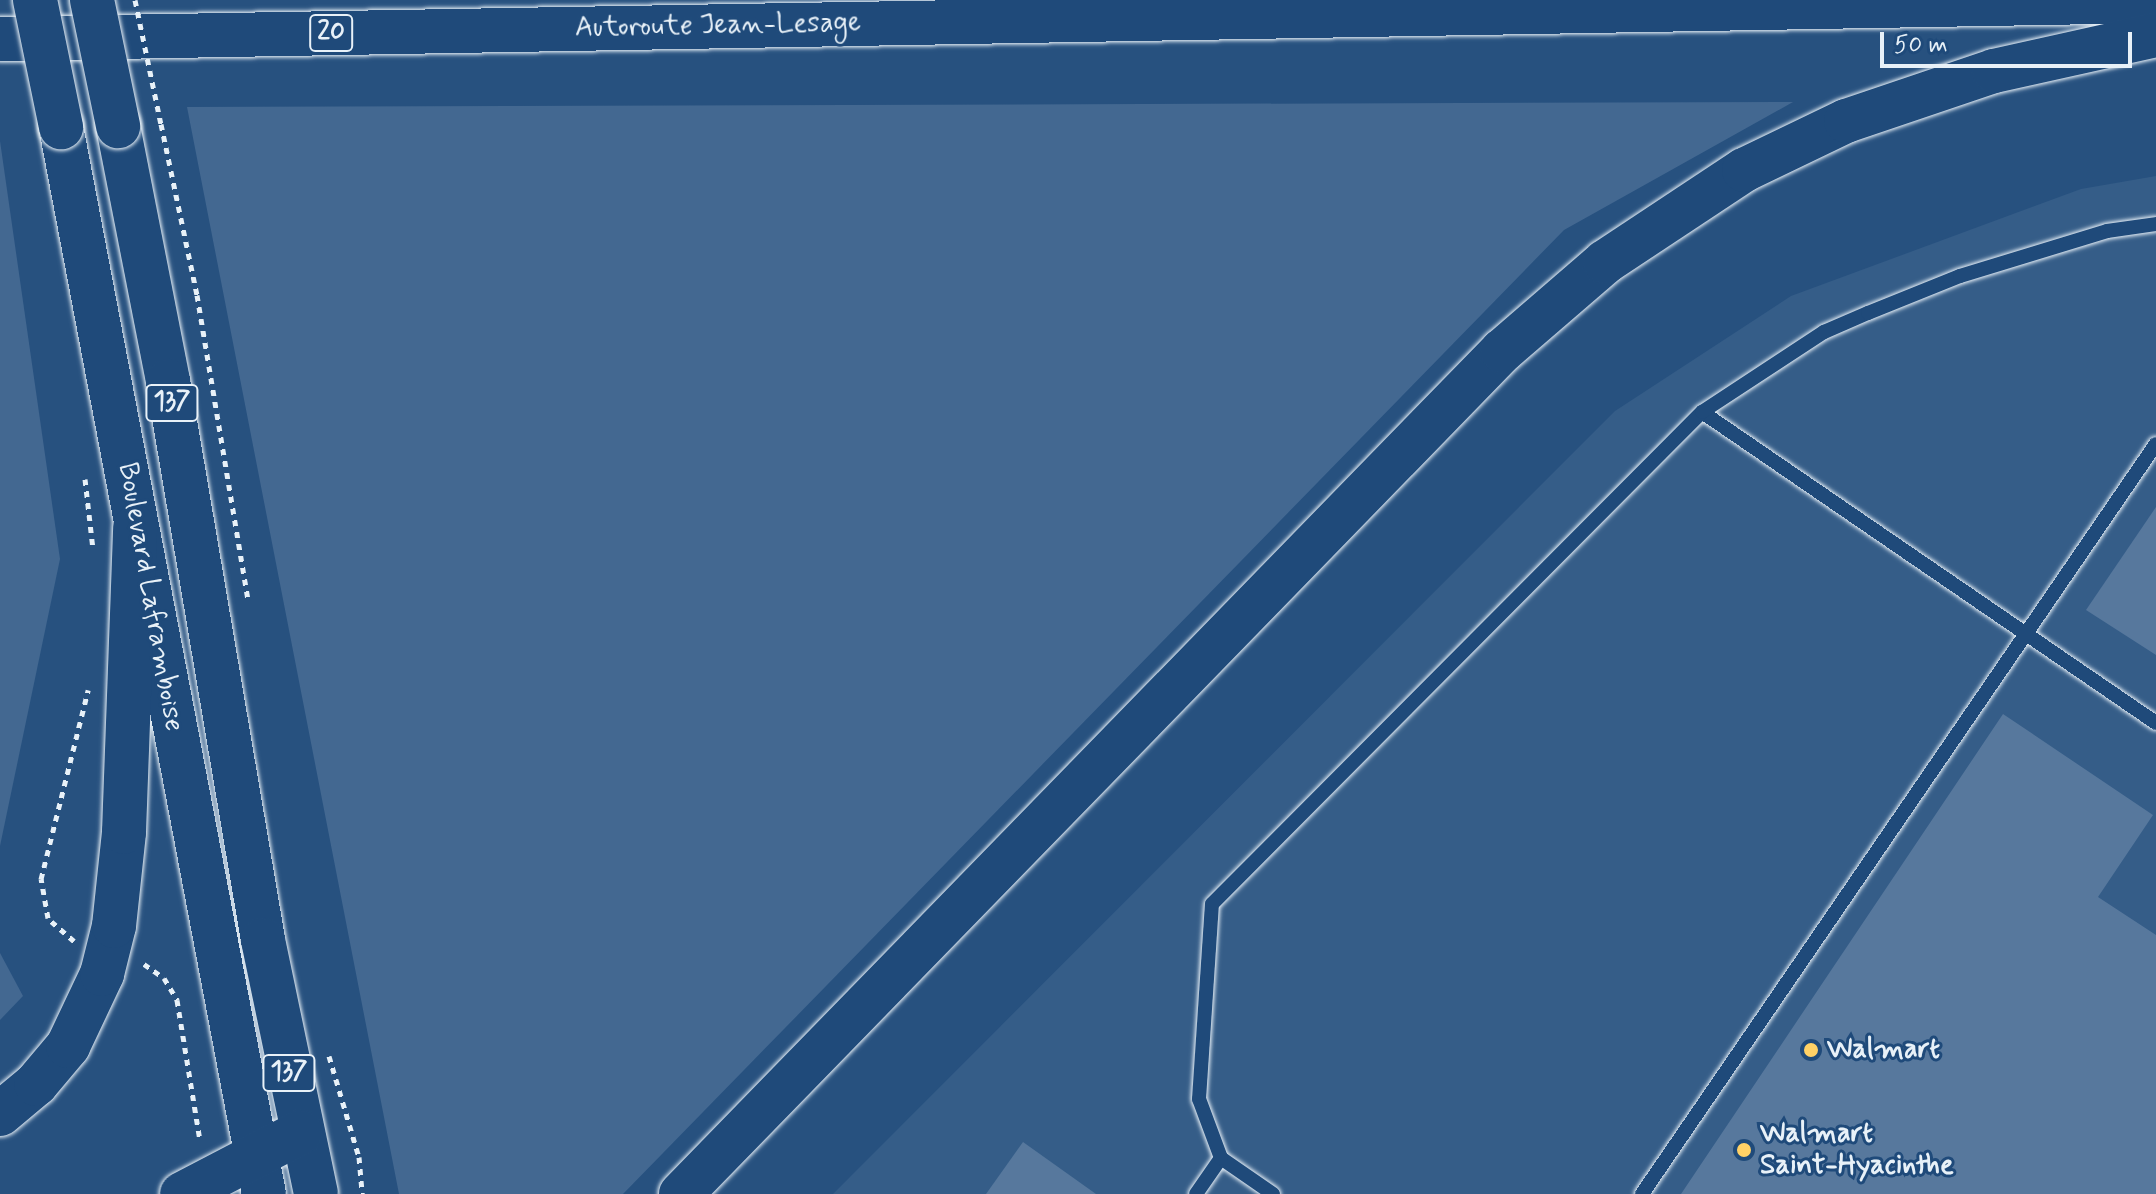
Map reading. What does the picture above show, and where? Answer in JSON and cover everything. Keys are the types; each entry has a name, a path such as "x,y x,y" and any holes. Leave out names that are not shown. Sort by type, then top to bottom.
{"main road":[{"name":"Boulevard Laframboise","path":"35,0 260,1175"},
{"name":"Boulevard Laframboise","path":"92,0 118,126 301,1132 316,1194"},
{"name":"Autoroute Jean-Lesage","path":"0,39 2156,1"},
{"path":"681,1194 1502,351 1605,262 1744,170 1846,121 1994,71 2156,35"},
{"path":"0,1114 36,1084 68,1046 102,974 114,926 124,832 135,527"},
{"path":"192,1176 260,1175 301,1132"}],"lane":[{"path":"1273,1194 1221,1158 1199,1099 1212,904 1702,412 1824,332 1868,313 1975,271 2107,231 2156,224"},
{"path":"1702,412 2156,723"},
{"path":"1642,1194 2022,634 2156,444"},
{"path":"1196,1194 1221,1158"}],"path":[{"path":"135,0 161,124"},
{"name":"Boulevard Laframboise","path":"85,476 94,564"},
{"path":"84,948 52,925 41,888 89,682"},
{"path":"138,962 164,978 177,1000 192,1176"},
{"path":"359,1157 362,1194"}],"shaded area":[{"path":"1793,102 1564,230 623,1194 399,1194 187,107"},
{"path":"0,141 60,559 0,846"},
{"path":"2156,176 2156,1194 833,1194 1615,411 1791,296 2081,189"},
{"path":"0,953 23,996 0,1020"}],"building":[{"path":"2156,507 2156,655 2086,610"},
{"path":"2003,714 2153,815 2098,897 2156,935 2156,1194 1681,1194"},
{"path":"1023,1142 1096,1194 986,1194"}],"place":[{"name":"Walmart","path":"1811,1050"},
{"name":"Walmart Saint-Hyacinthe","path":"1744,1150"}]}
